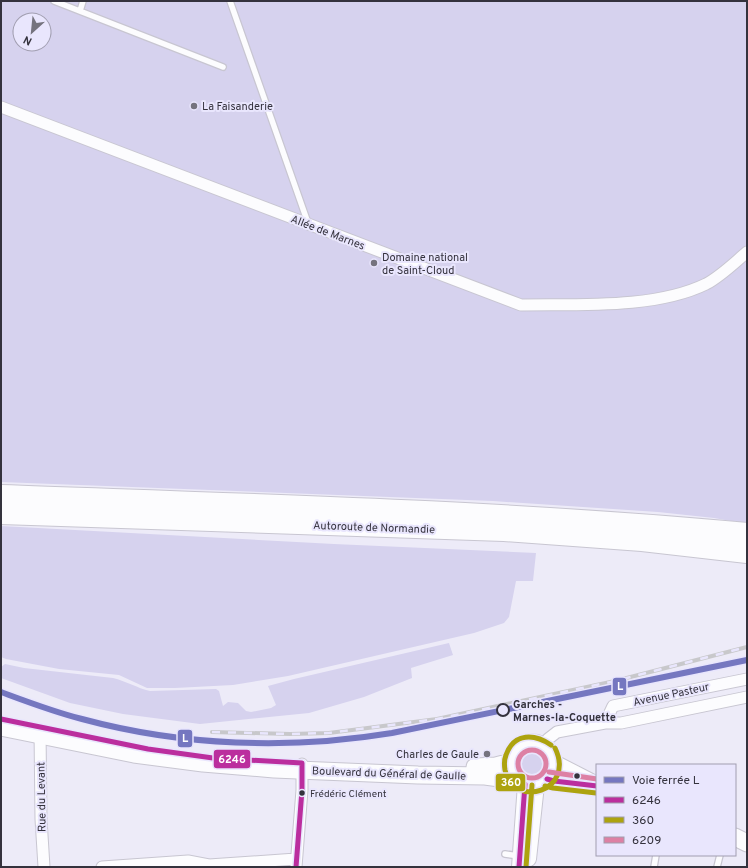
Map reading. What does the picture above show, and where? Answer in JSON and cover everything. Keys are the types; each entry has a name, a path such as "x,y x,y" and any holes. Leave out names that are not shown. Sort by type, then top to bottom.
{"highway":[{"name":"Autoroute de Normandie","path":"1,495 505,514 747,533"},
{"name":"Autoroute de Normandie","path":"1,514 504,531 642,541 747,552"}],"main road":[{"name":"Boulevard du Général de Gaulle","path":"1,719 40,731"},
{"name":"Boulevard du Général de Gaulle","path":"1,727 40,731 213,758 301,767 418,775 484,776 531,782 554,782 596,786"},
{"path":"530,743 543,746 548,750 553,763 550,774 531,782 512,771 511,762 515,752 523,745 530,743"},
{"name":"Boulevard du Général de Gaulle","path":"301,767 423,768 496,766 511,762"},
{"name":"Boulevard du Général de Gaulle","path":"553,763 596,785"},
{"path":"736,838 747,843"}],"street":[{"name":"Allée de Marnes","path":"1,107 522,305 610,304 652,300 671,296 706,283 723,272 747,252"},
{"name":"Avenue Pasteur","path":"607,718 613,706 747,679"},
{"name":"Avenue Pasteur","path":"543,746 548,739 557,732 607,718 621,723 747,697"},
{"name":"Rue du Levant","path":"40,731 41,819 44,867"},
{"path":"102,867 188,861 209,865 296,863 302,790 301,767"},
{"path":"522,863 531,782"}],"lane":[{"path":"54,1 223,67"},
{"path":"80,11 84,1"},
{"path":"230,1 309,224"},
{"path":"505,854 522,863"},
{"path":"654,867 656,856"},
{"path":"717,867 720,856"}],"shaded area":[{"name":"Domaine national de Saint-Cloud","path":"1,1 747,1 747,524 714,518 658,512 493,501 1,482"},
{"path":"1,526 536,553 533,581 516,581 509,617 504,623 474,633 288,676 233,685 147,688 119,675 59,669 1,657"},
{"path":"449,643 453,655 411,668 412,678 364,697 309,713 200,724 123,714 70,703 1,678 1,667 5,664 24,668 113,678 150,691 216,689 219,691 223,706 228,702 238,703 246,711 251,712 271,708 276,705 268,686"},
{"path":"529,748 535,748 545,755 548,764 547,770 541,777 535,780 529,780 519,773 516,767 516,761 523,751"}],"railway":[{"path":"212,732 290,734 329,733 437,719 615,681 747,647"}],"rail line":[{"name":"L","path":"1,692 41,707 72,716 120,728 158,735 197,740 236,742 314,742 392,733 747,660"}],"transit line":[{"name":"6246","path":"1,719 148,749 213,758 302,763 302,790 296,867"},
{"name":"360","path":"551,745 545,741 532,737 526,737 514,742 505,757 504,762 505,770 511,782 520,789 530,792 541,790 551,784 557,775 559,763 555,748"},
{"name":"6209","path":"532,750 542,754 546,764 542,774 532,778 522,774 518,764 522,754 532,750"},
{"name":"6209","path":"549,772 596,779"},
{"name":"6246","path":"547,779 596,786"},
{"name":"6246","path":"519,867 525,784"},
{"name":"360","path":"526,867 532,785"},
{"name":"360","path":"545,786 596,793"}],"place":[{"name":"La Faisanderie","path":"194,106"},
{"name":"Domaine national de Saint-Cloud","path":"374,263"},
{"name":"Garches - Marnes-la-Coquette","path":"503,710"},
{"name":"Charles de Gaule","path":"487,754"},
{"name":"Frédéric Clément","path":"302,793"}]}
